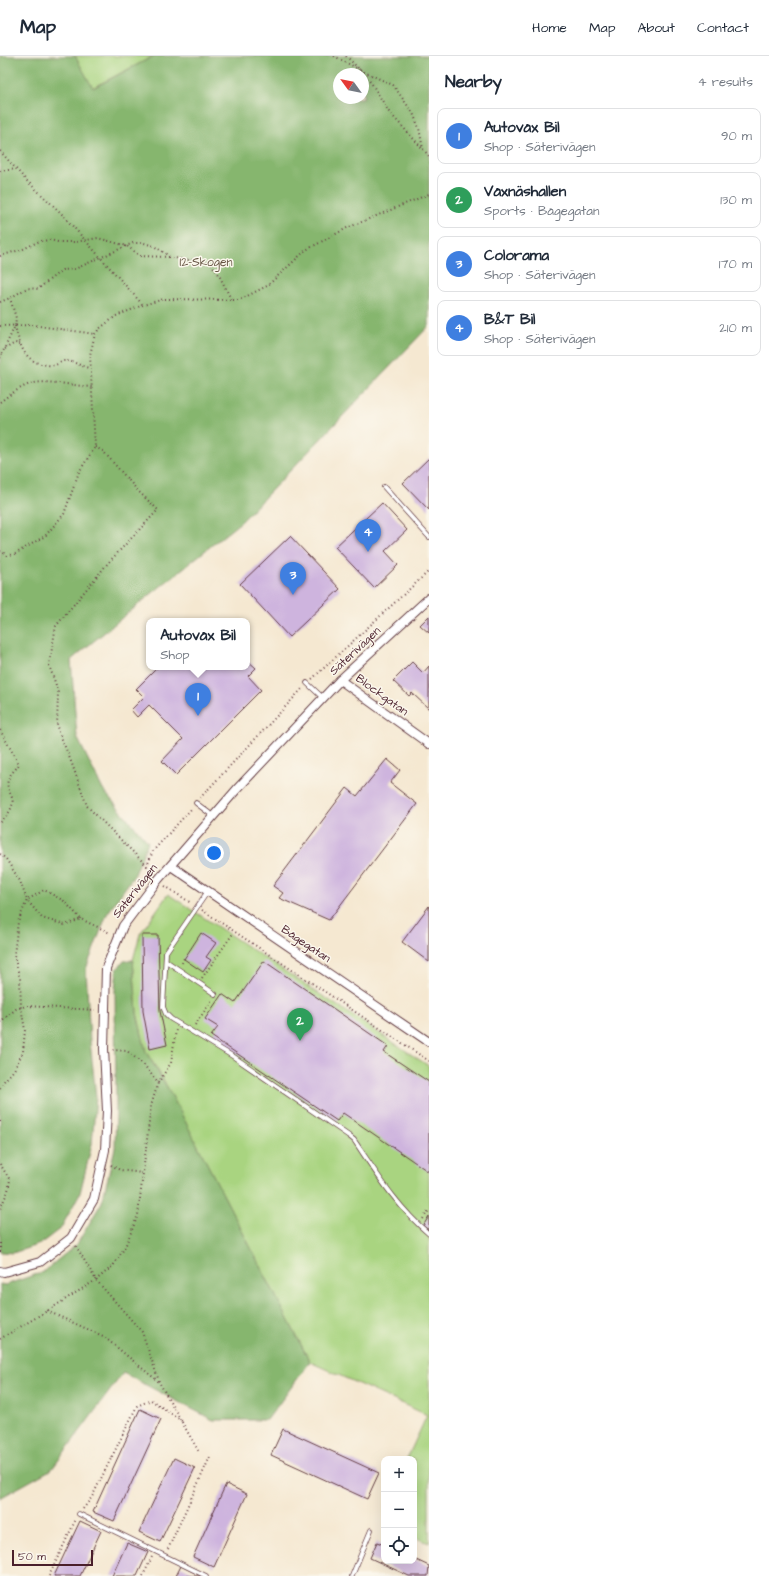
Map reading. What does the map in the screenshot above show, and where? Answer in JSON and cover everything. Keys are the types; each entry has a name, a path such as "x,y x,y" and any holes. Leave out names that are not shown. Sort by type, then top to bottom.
{"street":[{"name":"Säterivägen","path":"0,1271 4,1272 40,1262 71,1238 94,1199 105,1150 108,1111 104,1049 106,968 123,926 170,866 213,817 323,698 340,680 428,600"},
{"name":"Blockgatan","path":"340,680 429,744"},
{"name":"Bågegatan","path":"170,866 429,1042"}],"lane":[{"path":"384,487 429,537"},
{"path":"308,683 323,698"},
{"path":"196,803 213,817"},
{"path":"208,891 198,908 168,947 166,952 163,1007 166,1014 177,1023 234,1057 354,1140 397,1203 429,1234"},
{"path":"166,961 215,994"},
{"path":"79,1514 206,1576"},
{"path":"352,1576 372,1530"}],"path":[{"path":"334,56 356,68"},
{"path":"346,56 358,68"},
{"path":"369,74 393,85 413,113 419,128 423,149"},
{"path":"369,80 389,112 429,156"},
{"path":"0,151 16,169 60,212 143,305"},
{"path":"0,171 16,169"},
{"path":"0,551 7,555 15,554 45,536 64,514 79,472 95,447 90,355 95,334 100,329 116,316 143,305 164,299 239,300 267,286 306,250 340,231 429,194"},
{"path":"0,256 23,249 40,241 86,241 98,238 127,246 140,256 204,260 211,264 218,273 232,301"},
{"path":"0,302 27,288 38,289 62,270 71,270 133,243 144,243 154,246 170,257"},
{"path":"0,358 15,326 16,318 10,298"},
{"path":"0,326 32,325 95,334"},
{"path":"15,326 24,353 31,360 53,366 63,361 76,363 83,367 90,368"},
{"path":"4,350 16,343 20,344"},
{"path":"0,402 19,389 31,384 46,382 92,387"},
{"path":"95,447 103,451 139,492 158,510 108,563 56,626 49,665 58,691 57,727 87,806 147,866 158,881 429,1061"},
{"path":"147,866 153,851 308,683 429,571"},
{"path":"0,730 19,764 9,776 7,781 7,786 13,800 11,809 0,823"},
{"path":"0,854 6,858 20,881 27,900 42,918 65,925 81,919"},
{"path":"0,1088 14,1070 24,1052 25,1030 21,1007 20,979 14,955 18,922 27,900 44,890 64,901 81,919 119,936"},
{"path":"199,983 234,932"},
{"path":"191,1031 215,994"},
{"path":"0,1022 21,1007 44,1006 84,1010 105,1010"},
{"path":"0,1339 96,1280 113,1266 125,1248 138,1215 151,1106 158,1082 171,1063 177,1023"},
{"path":"104,1049 127,1051 144,1065 158,1082"},
{"path":"102,1160 120,1170 142,1173"},
{"path":"0,1164 10,1180 8,1191 0,1210"},
{"path":"419,1225 429,1210"},
{"path":"71,1238 96,1280 142,1332 159,1382 199,1452"},
{"path":"0,1243 0,1252"},
{"path":"47,1311 103,1336 159,1382"},
{"path":"49,1576 79,1514 92,1497 137,1406 151,1400 182,1421"},
{"path":"165,1556 210,1457"},
{"path":"144,1576 155,1551"}],"green space":[{"name":"I2-Skogen","path":"0,56 75,56 93,88 154,56 429,56 429,326 242,521 71,660 77,737 103,790 148,842 135,874 107,914 86,969 90,1041 96,1097 92,1144 80,1193 61,1228 40,1244 13,1253 0,1252"},
{"path":"75,56 154,56 92,88"},
{"path":"168,894 429,1066 429,1543 417,1538 417,1456 408,1456 427,1415 310,1362 162,1077 146,1052 137,1013 133,960 140,934"},
{"path":"133,960 137,1013 146,1052 170,1092 310,1362 267,1420 213,1420 123,1373 52,1469 0,1498 0,1284 5,1285 43,1272 77,1244 102,1202 115,1148 115,991 117,969 124,961"}],"building":[{"path":"429,458 429,510 403,483"},
{"path":"382,503 407,530 385,551 398,565 374,588 335,547"},
{"path":"290,536 340,589 289,637 240,584"},
{"path":"429,616 429,633 420,625"},
{"path":"412,662 423,673 429,666 429,709 412,693 409,696 393,681"},
{"path":"250,663 256,668 248,676 261,690 176,775 162,761 183,739 149,705 137,717 131,710 144,697 136,689 155,670 250,670"},
{"path":"387,759 400,770 390,783 417,804 329,920 279,898 283,893 273,886 347,788 357,796"},
{"path":"429,906 429,962 402,942"},
{"path":"201,933 216,943 206,957 211,960 203,972 184,959"},
{"path":"142,935 158,935 160,1011 167,1045 150,1049 143,1011"},
{"path":"264,961 388,1046 384,1052 429,1082 429,1172 343,1113 337,1121 211,1036 218,1027 205,1019 222,994 235,1003"},
{"path":"429,1216 429,1230 423,1226"},
{"path":"140,1409 161,1419 114,1521 93,1512"},
{"path":"283,1429 379,1473 367,1499 271,1455"},
{"path":"174,1458 195,1468 160,1542 139,1532"},
{"path":"226,1484 247,1494 214,1567 193,1557"},
{"path":"80,1521 101,1531 80,1576 54,1576"},
{"path":"377,1542 381,1544 381,1563 370,1558"},
{"path":"127,1543 148,1552 137,1576 112,1576"},
{"path":"417,1560 429,1566 428,1576 409,1576 383,1564 417,1564"},
{"path":"181,1566 201,1576 176,1576"}],"place":[{"name":"B&T Bil","path":"368,552"},
{"name":"Colorama","path":"293,595"},
{"name":"Autovåx Bil","path":"198,716"},
{"name":"Våxnäshallen","path":"300,1041"}]}
